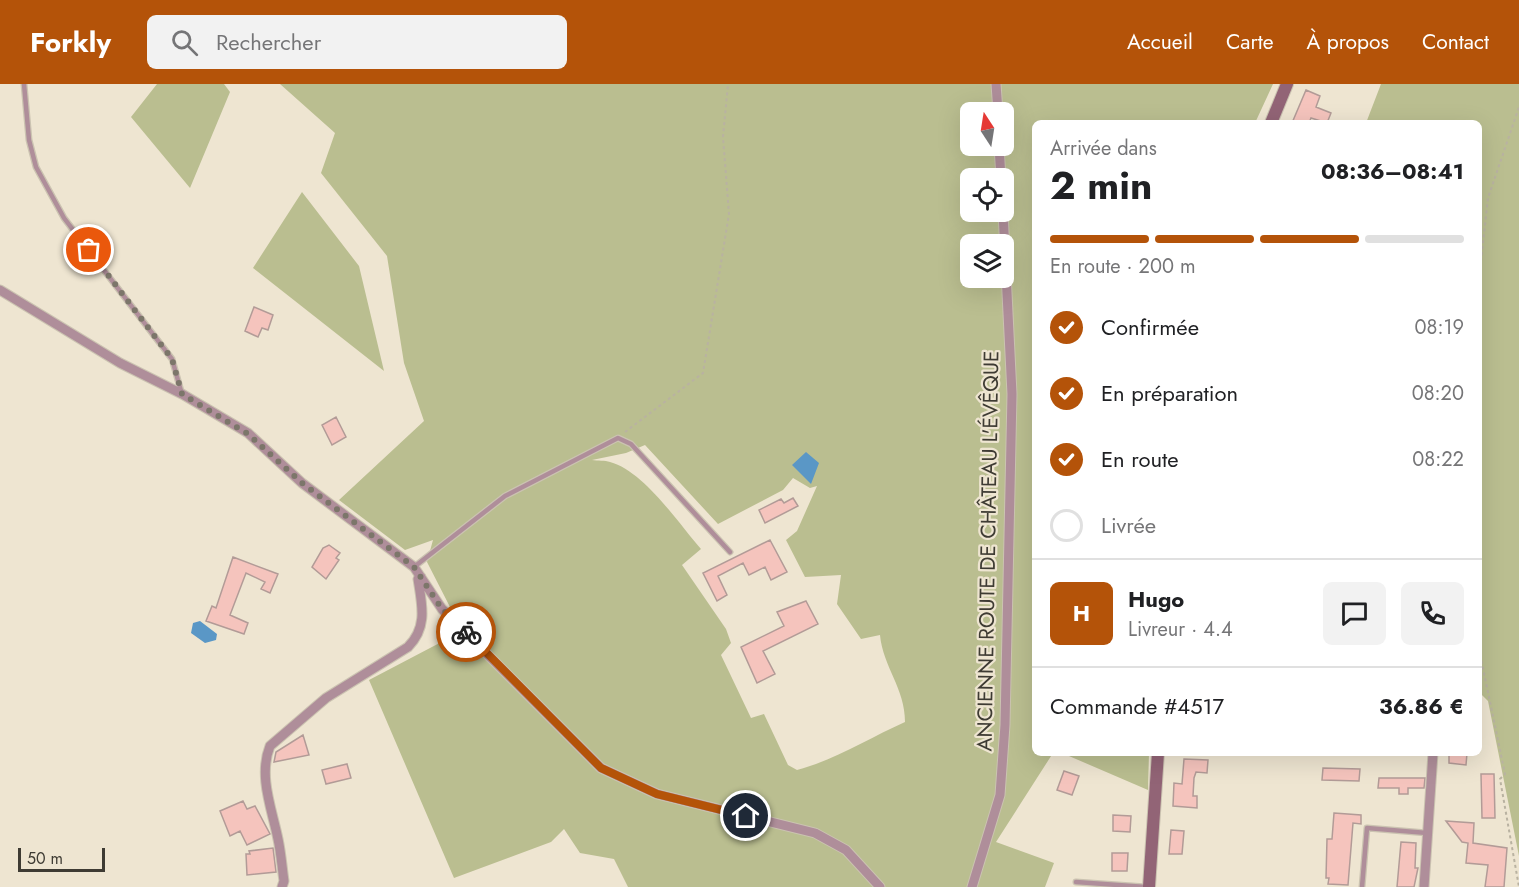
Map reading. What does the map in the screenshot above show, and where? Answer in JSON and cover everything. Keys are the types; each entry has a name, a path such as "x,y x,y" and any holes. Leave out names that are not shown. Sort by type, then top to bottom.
{"main road":[{"path":"1271,120 1287,84"},
{"path":"1148,887 1158,756"}],"street":[{"path":"996,84 997,102"},
{"name":"ANCIENNE ROUTE DE CHÂTEAU L'ÉVÊQUE","path":"972,887 1000,795 1005,725 1012,394 1003,222"},
{"path":"0,290 120,363 182,394 248,434 302,483 414,567 442,609 601,768 657,794 815,833 846,850 880,887"},
{"path":"282,887 284,881 279,842 266,784 266,756 270,746 326,698 408,647 416,639 422,628 423,612 418,579 421,577"},
{"path":"1424,887 1433,756"}],"lane":[{"path":"24,84 29,140 36,167 64,218 172,359 182,394"},
{"path":"414,567 505,496 618,438 631,444 730,552"},
{"path":"1362,887 1367,828 1427,833"},
{"path":"1076,882 1148,887"}],"path":[{"path":"618,438 703,373 729,214 723,137 728,84"},
{"path":"1482,252 1488,198 1519,107"},
{"path":"1482,663 1505,774 1500,779 1519,887"}],"green space":[{"path":"157,84 224,84 230,92 190,188 131,117"},
{"path":"280,84 1273,84 1256,120 1032,120 1032,756 1051,756 996,842 1054,863 1045,887 628,887 614,859 580,853 564,829 551,842 454,878 369,680 451,637 450,607 427,562 433,540 405,550 339,500 424,421 404,363 387,256 321,173 335,133","holes":["645,445 718,524 783,490 793,478 810,488 817,486 797,531 786,540 805,577 841,575 837,604 861,639 880,635 885,657 902,699 905,722 811,766 797,770 788,765 764,714 751,718 721,655 731,643 726,629 682,565 701,549 660,500 635,476 623,467 610,462 592,460 626,453"]},
{"path":"1381,84 1519,84 1519,856 1488,701 1482,695 1482,120 1367,120"},
{"path":"302,192 359,266 384,371 253,268"},
{"path":"1069,756 1149,756 1148,790"}],"water":[{"path":"806,452 819,463 811,484 792,465"},
{"path":"200,621 217,634 216,640 205,643 191,633 193,623"}],"building":[{"path":"1306,90 1320,96 1316,107 1331,113 1328,120 1311,118 1310,120 1293,120"},
{"path":"254,307 273,315 268,330 262,328 258,337 245,331"},
{"path":"336,417 346,437 332,445 322,425"},
{"path":"793,498 798,506 765,523 759,510 781,499 784,503"},
{"path":"770,540 787,572 771,580 765,567 749,575 743,563 718,576 727,595 717,601 703,573"},
{"path":"329,545 340,553 336,558 339,560 326,579 312,567 323,548"},
{"path":"233,557 278,574 270,593 261,589 265,582 246,573 230,615 248,623 244,634 206,621 212,606 216,608"},
{"path":"806,601 818,624 763,651 775,674 757,683 741,647 784,626 777,612"},
{"path":"303,735 309,755 274,762 276,752"},
{"path":"1449,756 1467,756 1466,765 1449,763"},
{"path":"1184,759 1208,760 1207,773 1196,772 1194,778 1193,796 1197,796 1197,808 1173,806 1174,783 1182,784"},
{"path":"347,764 351,778 326,784 322,770"},
{"path":"1323,768 1360,769 1359,781 1322,780"},
{"path":"1064,771 1079,776 1072,795 1057,790"},
{"path":"1481,774 1494,774 1495,818 1482,818"},
{"path":"1379,778 1425,778 1424,788 1408,788 1408,794 1399,794 1399,788 1378,788"},
{"path":"243,801 247,809 255,806 270,834 247,845 240,831 230,836 220,811"},
{"path":"1334,813 1361,815 1361,824 1353,823 1348,885 1328,884 1329,878 1326,878 1327,839 1332,839"},
{"path":"1113,815 1131,816 1130,832 1113,831"},
{"path":"1446,821 1474,823 1473,843 1507,848 1504,887 1485,887 1488,865 1466,863 1468,843 1462,842"},
{"path":"1171,830 1184,831 1182,854 1169,854"},
{"path":"1401,842 1416,843 1415,868 1418,868 1414,887 1397,887"},
{"path":"273,848 276,872 247,875 246,854 250,854 249,851"},
{"path":"1112,853 1128,853 1127,871 1112,871"}],"way so far":[{"path":"89,250 172,359 182,394 248,434 302,483 414,567 442,609 466,632"}],"route":[{"path":"466,632 545,715 601,768 657,794 746,816"}]}
